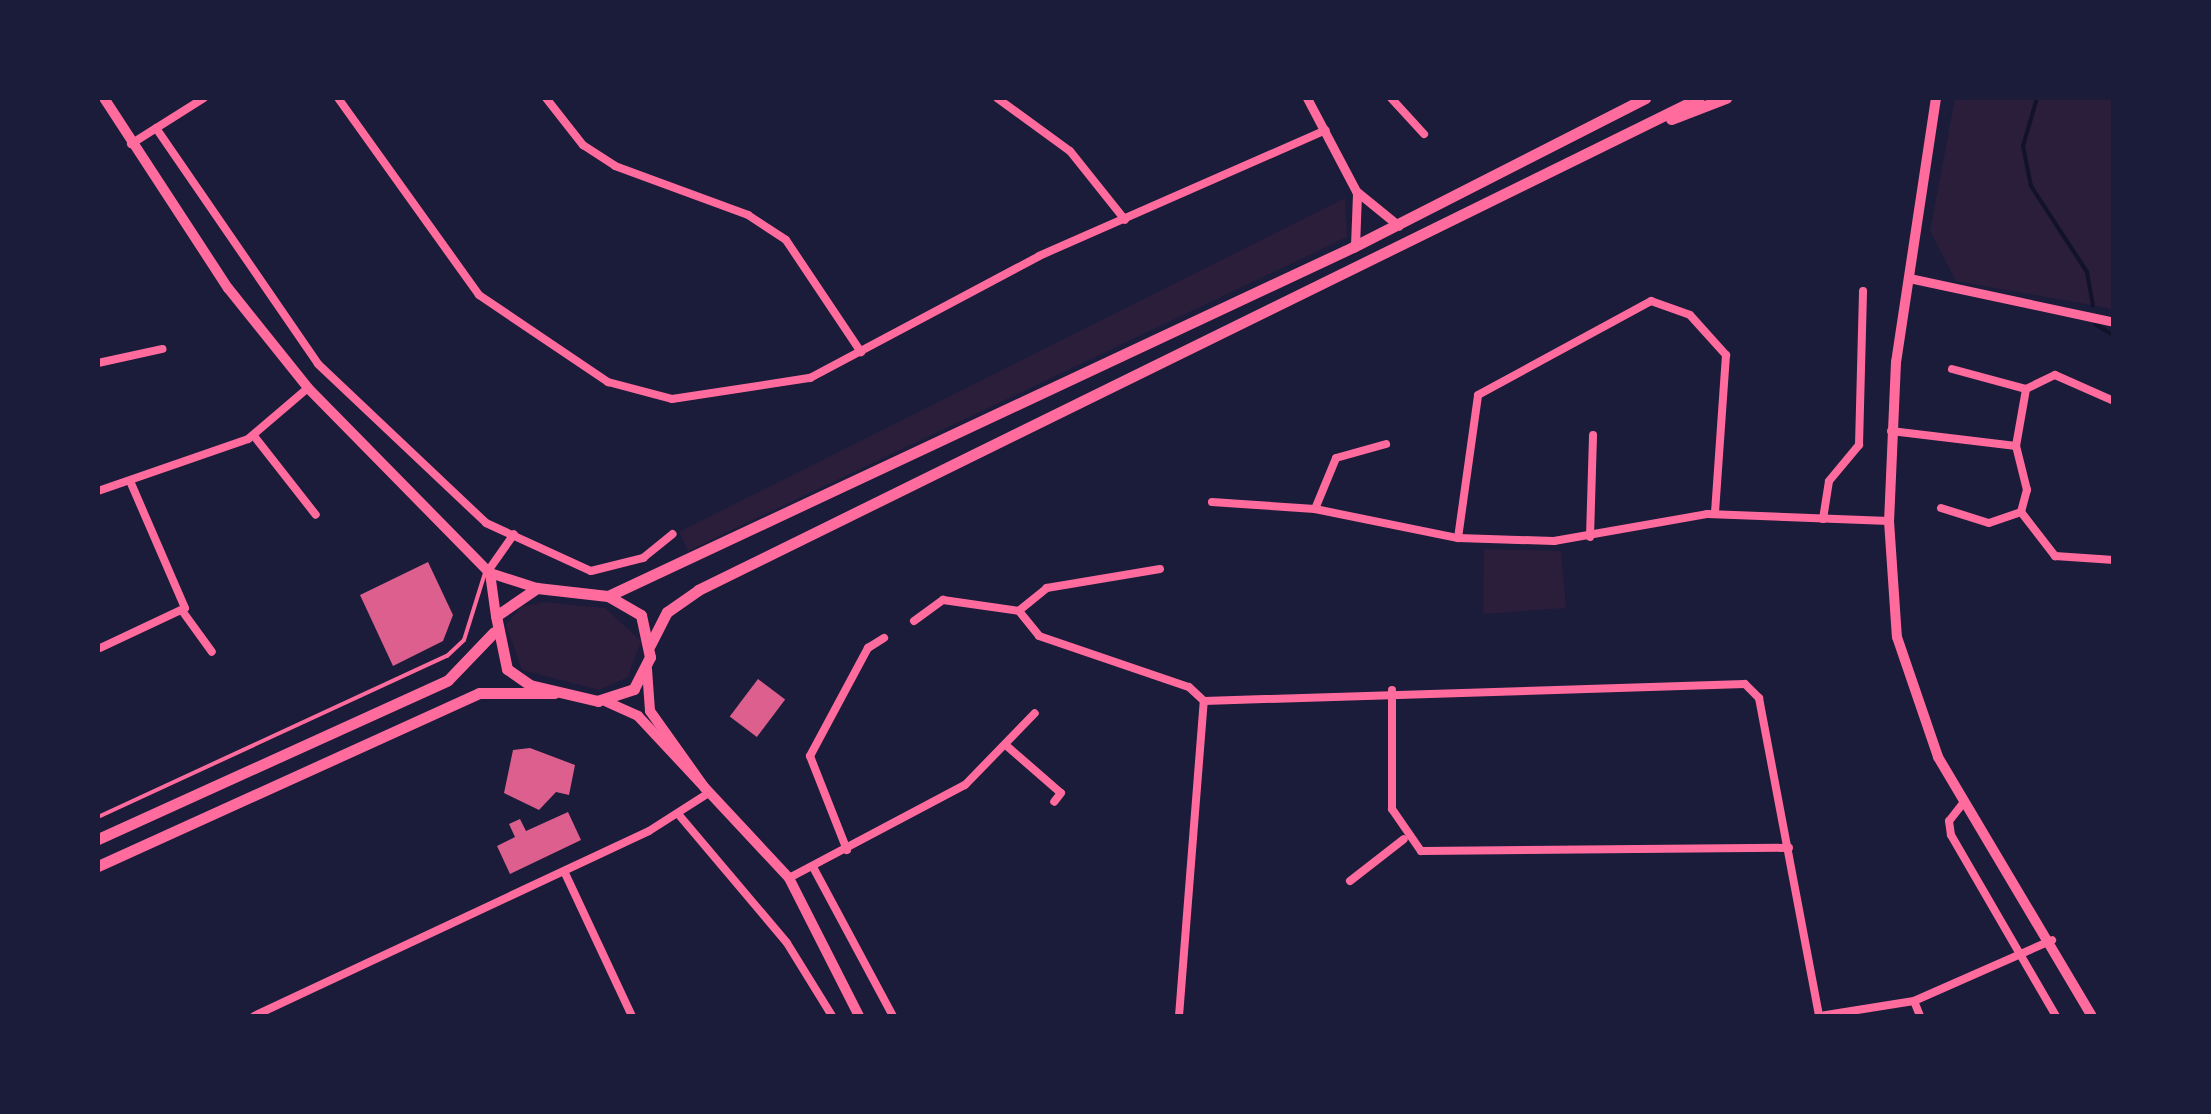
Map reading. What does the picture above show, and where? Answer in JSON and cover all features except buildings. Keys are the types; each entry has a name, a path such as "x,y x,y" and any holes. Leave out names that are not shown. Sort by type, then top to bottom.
{"highway":[{"path":"608,596 1399,226 1645,98"},
{"path":"98,866 479,693 554,694 607,702 634,689 646,668 650,644 667,612 698,590 1698,98"},
{"path":"1643,128 1726,98"},
{"path":"554,694 507,669 494,632 496,616 537,588 608,596 641,615 650,644"},
{"path":"98,840 448,680 494,632"}],"main road":[{"path":"104,98 131,144 308,388 488,571 537,588"},
{"path":"1936,98 1908,278 1891,431 1889,521 1903,666 1964,802 2052,940 2092,1016"},
{"path":"488,571 496,616"},
{"path":"646,668 650,711 707,794"},
{"path":"607,702 638,716 789,878 859,1016"}],"street":[{"path":"131,144 204,98"},
{"path":"338,98 468,285 608,382 659,398 724,396 791,384 861,352 999,275 1326,130"},
{"path":"546,98 583,145 615,166 748,215 786,240 861,352"},
{"path":"997,98 1070,151 1125,220"},
{"path":"1307,98 1356,191 1399,226"},
{"path":"1392,98 1424,134"},
{"path":"156,128 318,364 399,450 486,523 514,534 545,556 601,572 643,558 673,534"},
{"path":"1353,248 1356,191"},
{"path":"1908,278 2114,322"},
{"path":"1823,518 1829,481 1859,444 1863,291"},
{"path":"1458,538 1478,395 1651,301 1690,315 1726,355 1716,513"},
{"path":"98,363 162,349"},
{"path":"1952,368 2026,389 2055,374 2114,401"},
{"path":"98,491 254,436 308,388"},
{"path":"2021,512 2027,490 2016,446 2026,389"},
{"path":"1891,431 2016,446"},
{"path":"1590,537 1593,434"},
{"path":"254,436 316,516"},
{"path":"1316,509 1336,458 1386,444"},
{"path":"130,480 183,612 212,652"},
{"path":"1212,502 1316,509 1458,538 1590,537 1716,513 1889,521"},
{"path":"1941,508 1989,523 2021,512"},
{"path":"2021,512 2055,556 2114,560"},
{"path":"488,571 514,534"},
{"path":"1020,611 1054,586 1160,570"},
{"path":"914,620 943,600 1020,611 1050,642 1188,687 1204,701 1392,690 1745,684 1759,698 1820,1016 1914,1001 2052,940"},
{"path":"98,649 183,612"},
{"path":"847,850 810,756 868,648 884,638"},
{"path":"1392,690 1391,800 1404,838 1452,858 1790,848"},
{"path":"1179,1016 1204,701"},
{"path":"789,878 941,801 1008,747 1035,713"},
{"path":"1008,747 1061,793 1054,802"},
{"path":"254,1016 679,815 707,794"},
{"path":"1964,802 1949,821 1951,836 2024,954 2056,1016"},
{"path":"679,815 787,943 832,1016"},
{"path":"1350,881 1404,838"},
{"path":"813,866 894,1016"},
{"path":"564,870 632,1016"},
{"path":"1914,1001 1920,1016"}],"lane":[{"path":"98,817 447,656 464,640 471,594 488,571"}],"shaded area":[{"path":"1955,98 2113,98 2113,309 1956,281 1930,231"},
{"path":"1345,198 1347,237 688,551 679,532"},
{"path":"1484,549 1561,551 1566,608 1483,614"},
{"path":"544,602 605,608 641,641 628,677 599,690 522,670 506,625 521,607"}],"waterway":[{"path":"2037,98 2023,146 2031,186 2087,272 2093,305"},
{"path":"2095,324 2114,336"}]}
